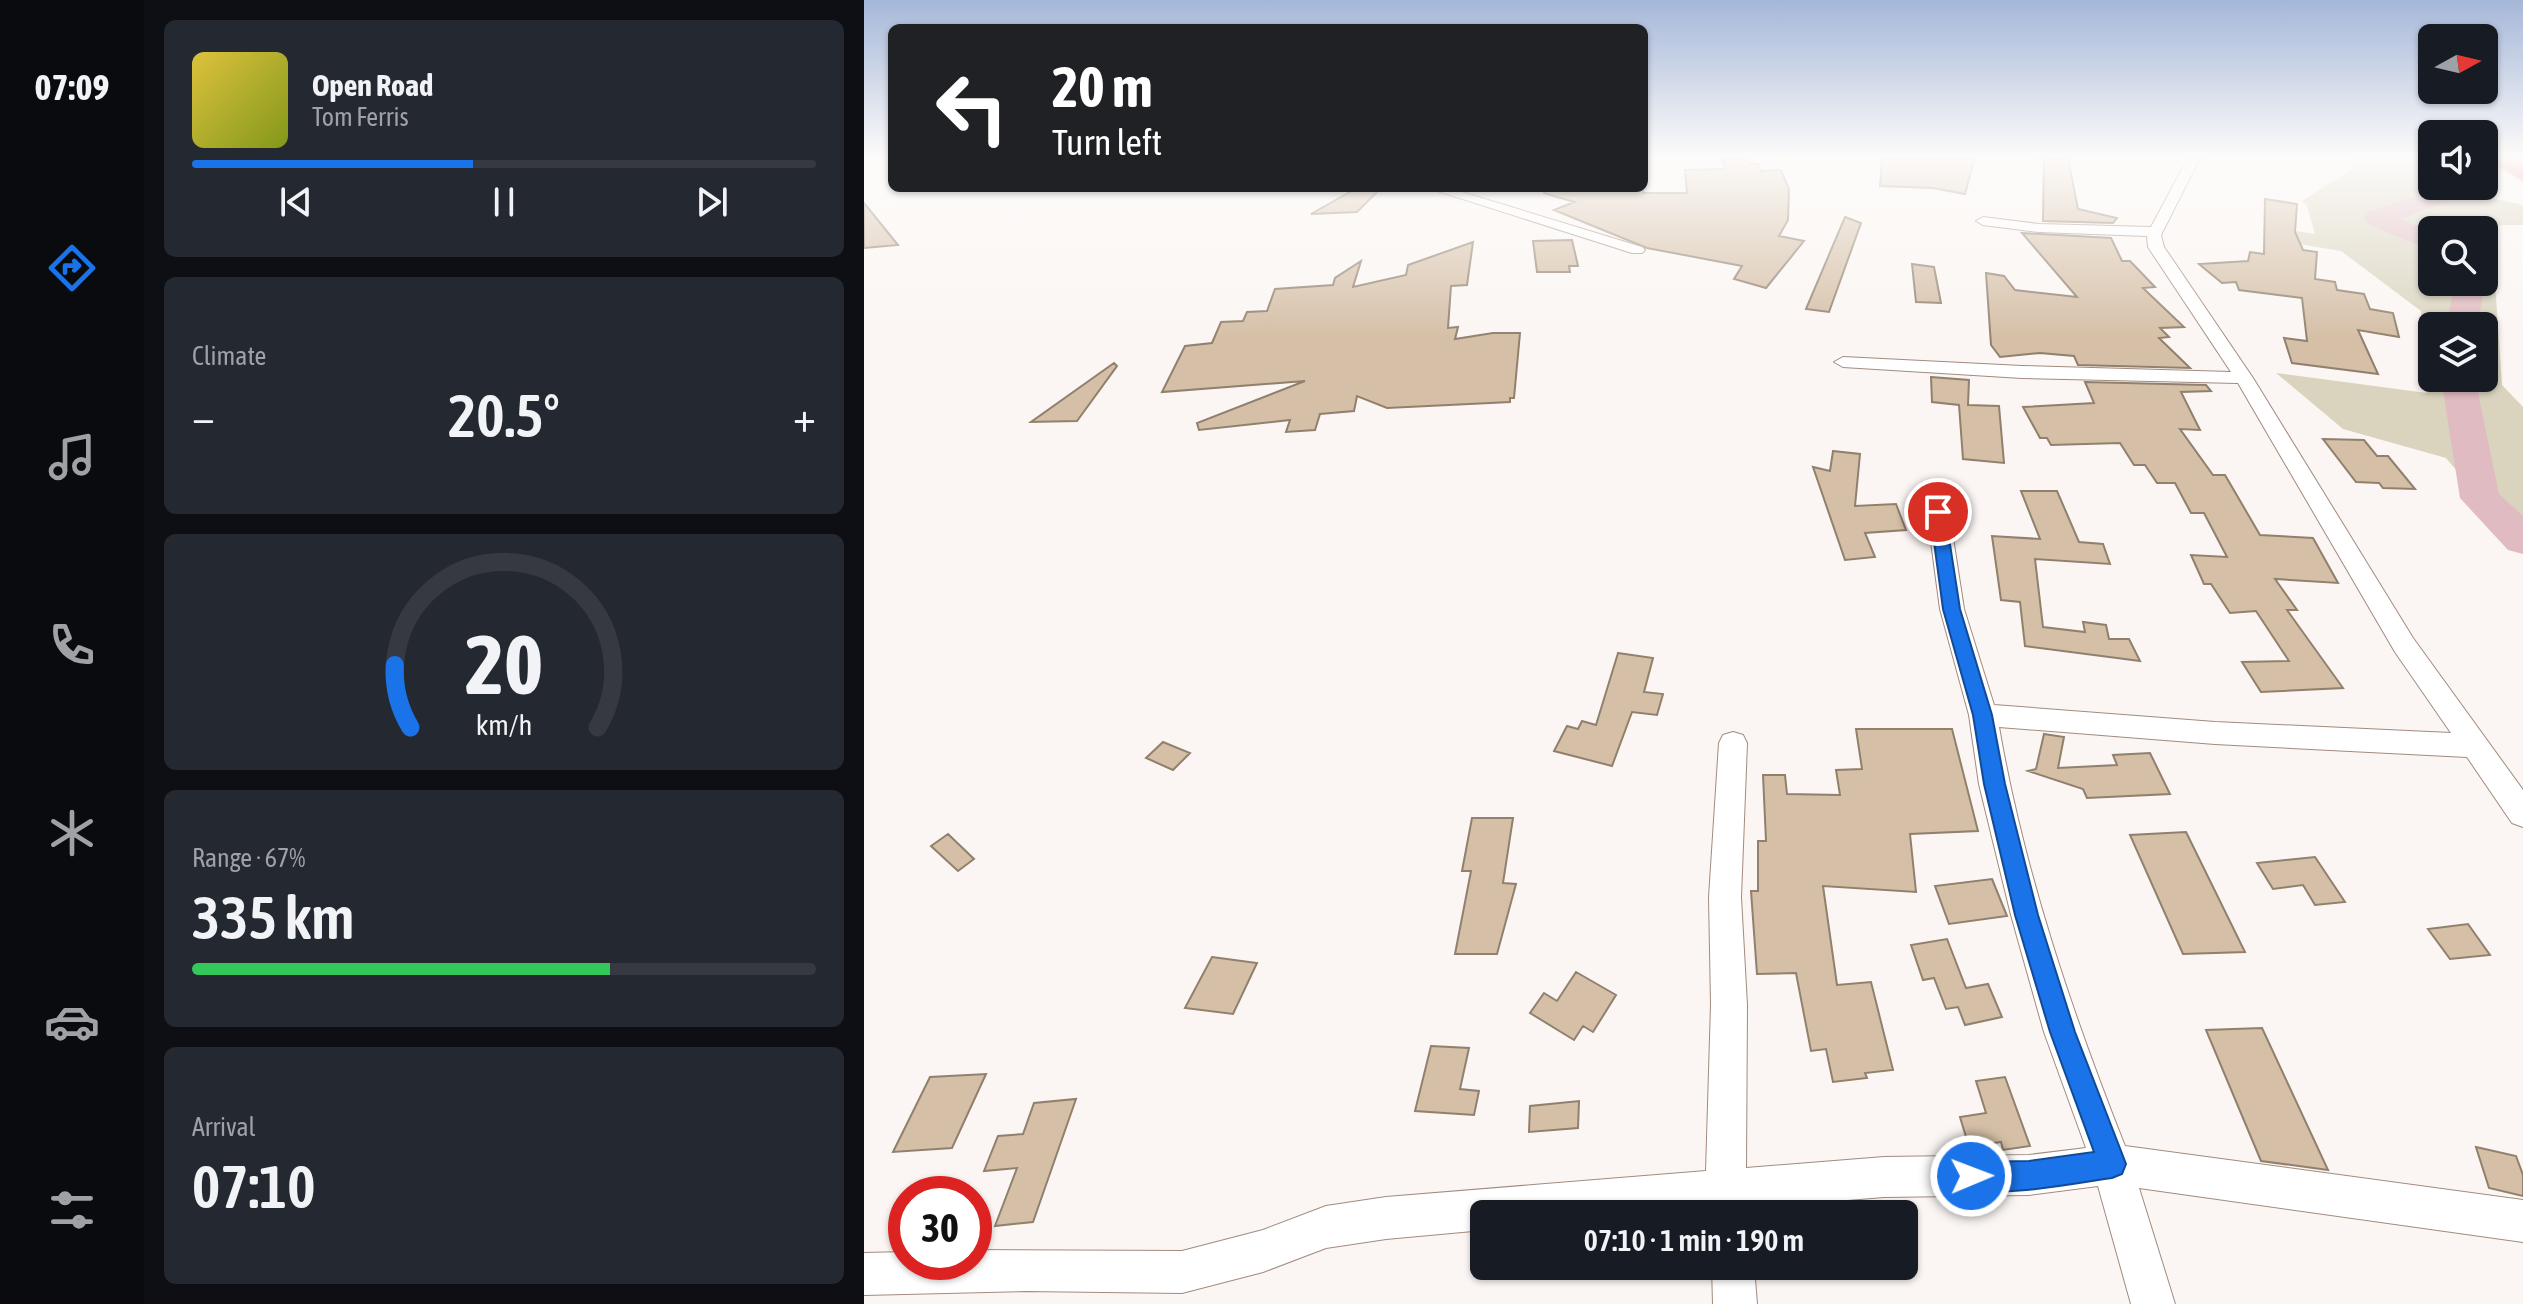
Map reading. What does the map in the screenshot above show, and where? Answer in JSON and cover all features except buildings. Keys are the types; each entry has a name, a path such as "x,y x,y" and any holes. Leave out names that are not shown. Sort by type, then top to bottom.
{"street":[{"path":"1536,219 1637,250"},
{"path":"2163,219 2156,232 2156,247 2244,378 2404,645 2523,814"},
{"path":"1983,221 2039,228 2124,228 2156,232"},
{"path":"1843,362 2022,372 2244,378"},
{"path":"1938,512 1952,609 1983,715 1994,784 2027,915 2062,1032 2112,1164 2153,1304"},
{"path":"1983,715 2215,733 2474,746"},
{"path":"1729,1200 1725,1149 1729,1005 1725,897 1733,743"},
{"path":"1747,1200 1884,1177 2029,1175 2112,1164 2523,1221"},
{"path":"864,1274 1026,1270 1182,1272 1263,1251 1326,1227 1386,1218 1470,1214"},
{"path":"1734,1280 1735,1304"}],"shaded area":[{"path":"2311,219 2418,219 2418,296 2496,296 2497,312 2421,312 2341,251 2276,240 2276,228 2315,234"},
{"path":"2498,219 2523,219 2523,225 2498,225"},
{"path":"2498,326 2502,385 2523,407 2523,549 2446,458 2343,429 2276,373 2427,393 2498,392"}],"waterway":[{"path":"2379,219 2418,237"},
{"path":"2465,312 2467,296"},
{"path":"2461,392 2480,498 2523,540"}],"route":[{"path":"1938,512 1952,609 1983,715 1994,784 2027,915 2062,1032 2112,1164 2029,1175 1971,1176"}]}
